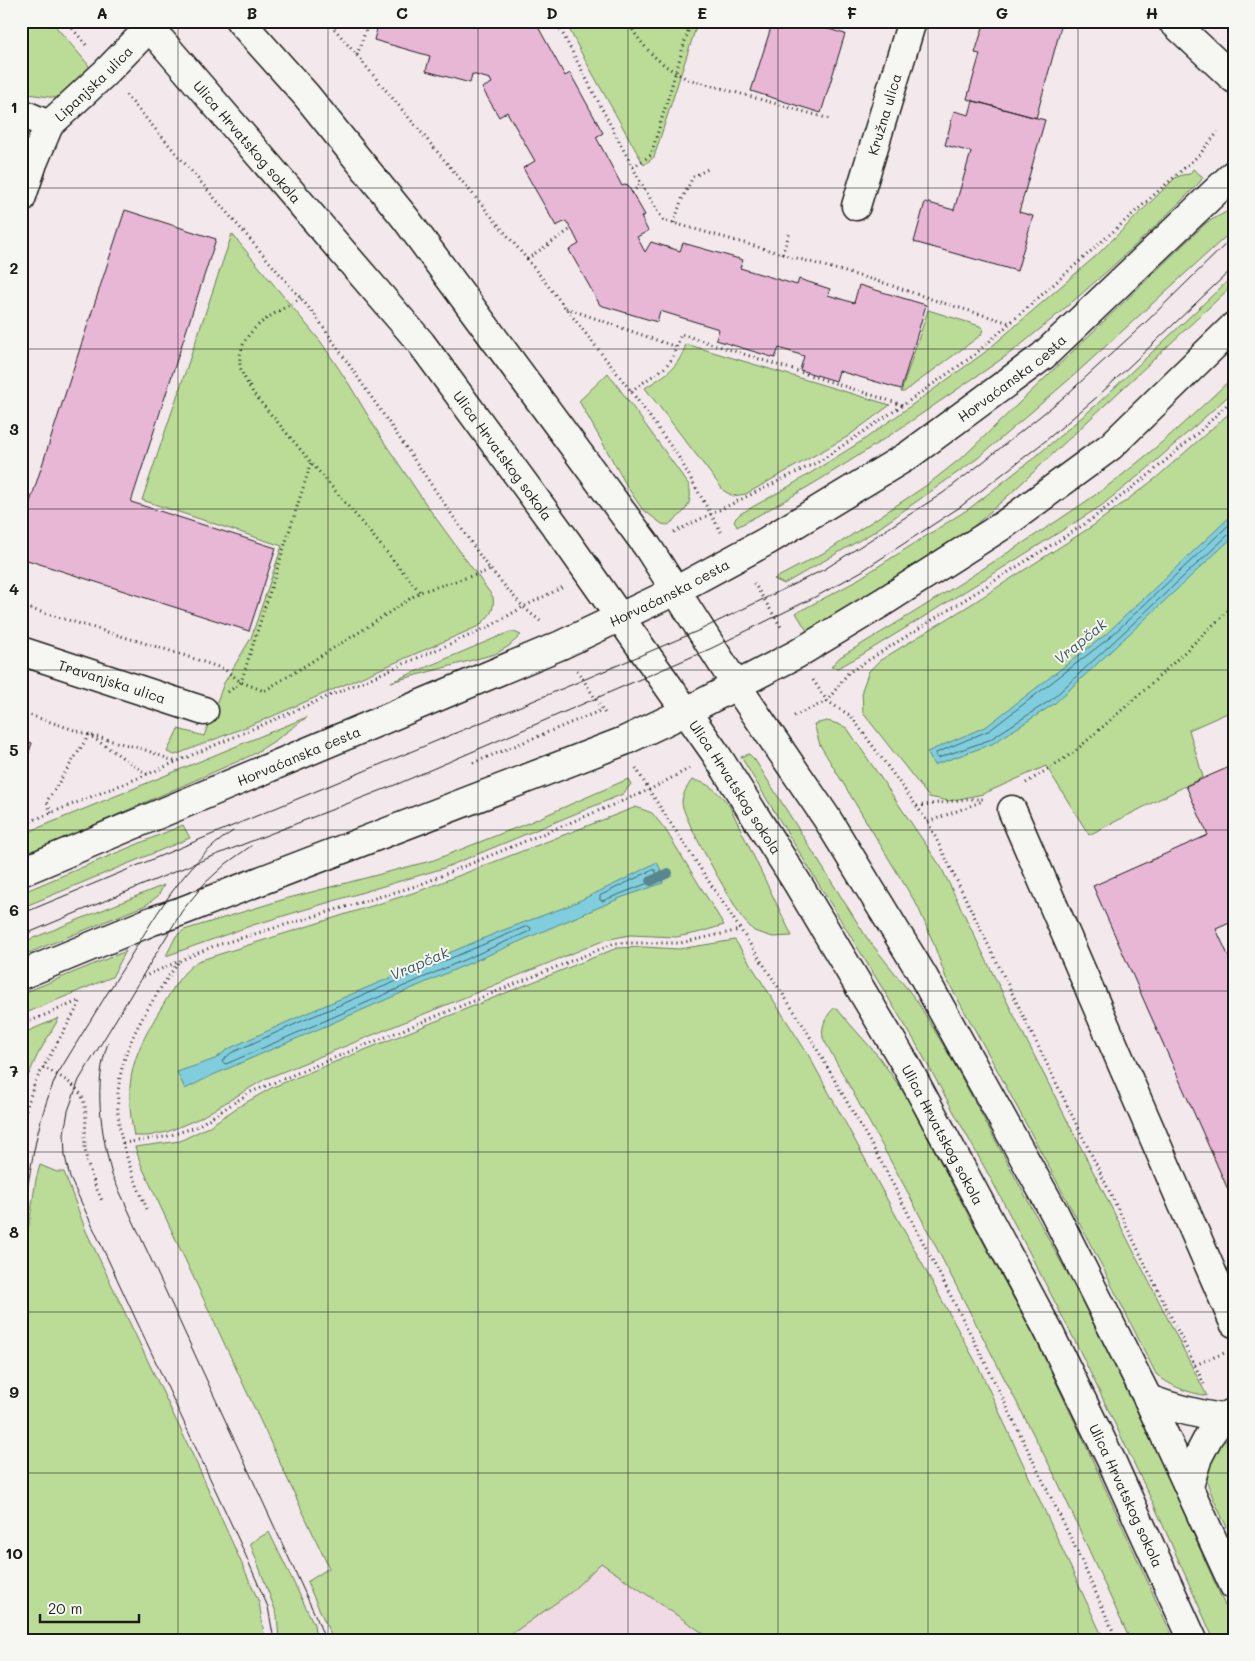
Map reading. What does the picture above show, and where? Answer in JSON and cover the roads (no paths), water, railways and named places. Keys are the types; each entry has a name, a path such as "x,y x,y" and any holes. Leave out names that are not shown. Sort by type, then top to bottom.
{"street":[{"path":"240,21 306,96 406,219 647,546 736,685 826,817 927,981 1054,1212 1148,1399 1234,1586"},
{"name":"Kružna ulica","path":"856,206 912,21"},
{"path":"1172,21 1234,79"},
{"name":"Lipanjska ulica","path":"21,198 49,125 106,72 146,24"},
{"name":"Ulica Hrvatskog sokola","path":"146,24 420,343 621,617 716,754 798,884 906,1065 1048,1330 1111,1460 1193,1640"},
{"path":"21,113 49,125"},
{"name":"Horvaćanska cesta","path":"21,872 560,645 675,591 775,536 909,455 1043,356 1234,174"},
{"path":"21,975 152,921 182,912 624,741 687,711 797,654 1005,524 1111,446 1234,326"},
{"name":"Travanjska ulica","path":"21,651 204,711"},
{"path":"1015,799 1234,1323"},
{"path":"1148,1399 1190,1413 1228,1415"},
{"path":"1188,1486 1198,1457 1209,1436 1228,1415"}],"water":[{"path":"1234,513 1234,536 1054,704 992,744 934,765 927,752 987,726 1105,635"},
{"path":"657,862 662,873 663,883 623,897 555,926 213,1075 185,1089 177,1072 215,1059 228,1049 307,1013 501,931 568,906"}],"waterway":[{"name":"Vrapčak","path":"651,881 668,873"}],"tram line":[{"path":"21,914 700,630 825,569 943,493 1064,397 1144,324 1234,236"},
{"path":"21,936 193,864 400,783 712,648 819,595 862,571 960,507 1044,442 1097,397 1234,267"},
{"path":"21,1227 38,1131 57,1075 170,894 199,859 233,831"},
{"path":"251,846 227,863 204,884 182,911 79,1080 68,1111 64,1133 65,1156 70,1178 242,1547 268,1607 274,1640"},
{"path":"108,1043 101,1075 100,1109 112,1175 325,1640"}]}
